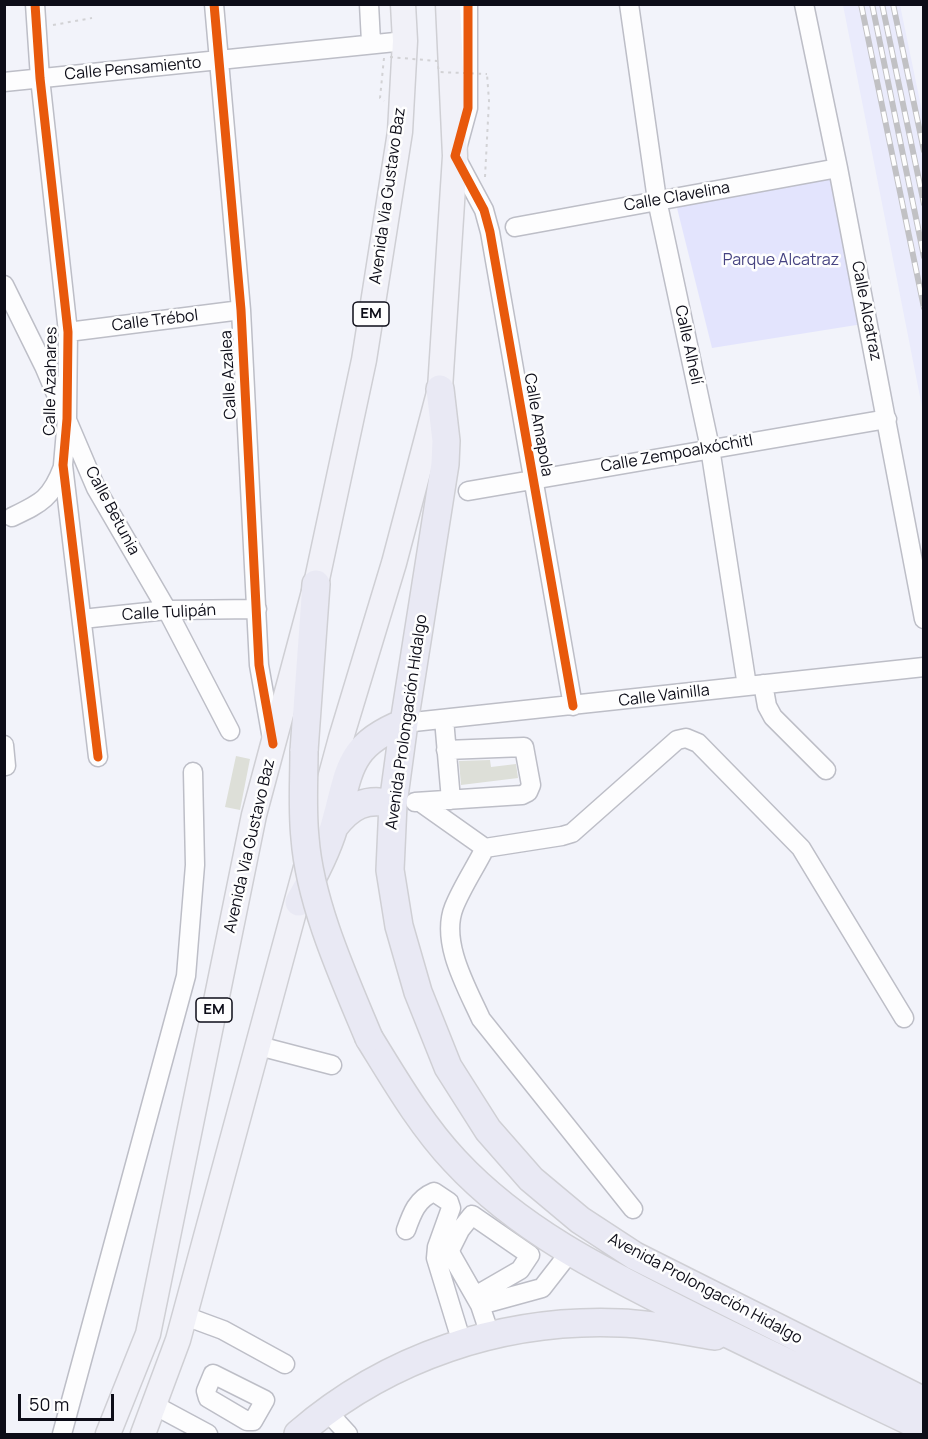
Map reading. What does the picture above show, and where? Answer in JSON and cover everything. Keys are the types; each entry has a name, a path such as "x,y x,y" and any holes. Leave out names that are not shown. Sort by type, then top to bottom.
{"highway":[{"name":"Avenida Prolongación Hidalgo","path":"440,389 446,441 445,464 404,723 406,803 390,870 399,926 418,992 448,1066 488,1130 531,1179 580,1220 635,1256 924,1401"},
{"name":"Avenida Prolongación Hidalgo","path":"316,584 303,751 305,840 317,897 333,953 369,1038 408,1100 455,1160 505,1208 570,1252 621,1281 924,1428"},
{"path":"299,902 318,868 354,759 371,739 404,723"},
{"path":"333,828 342,816 359,804 381,801 406,803"},
{"path":"298,1434 326,1410 360,1388 435,1351 490,1335 540,1325 621,1323 738,1339"}],"main road":[{"name":"EM","path":"397,49 403,4"},
{"path":"143,1434 185,1316 299,902 341,738 394,563 440,389 455,156 448,4"},
{"name":"Avenida Via Gustavo Baz","path":"108,1434 148,1334 254,815 316,584 364,360 400,132 397,49"}],"street":[{"name":"Calle Azahares","path":"36,4 40,78 68,332 67,419 63,465 98,757"},
{"name":"Calle Azalea","path":"214,4 241,310 259,665 273,744"},
{"path":"369,4 371,42"},
{"path":"455,156 468,108 468,4"},
{"name":"Calle Alhelí","path":"629,4 657,200 710,448 755,685 773,717 826,770"},
{"name":"Calle Alcatraz","path":"804,4 887,419 924,619"},
{"name":"Calle Pensamiento","path":"4,81 218,61 371,42 397,49"},
{"name":"Calle Amapola","path":"455,156 484,210 490,232 573,706"},
{"name":"Calle Clavelina","path":"515,227 838,168"},
{"name":"Calle Betunia","path":"4,285 67,419 96,488 167,610 230,731"},
{"name":"Calle Trébol","path":"68,332 241,310"},
{"name":"Calle Zempoalxóchitl","path":"468,491 887,419"},
{"name":"Calle Azahares","path":"12,517 36,506 51,493 63,465"},
{"name":"Calle Tulipán","path":"82,619 167,610 257,609"},
{"name":"Calle Vainilla","path":"404,723 924,667"},
{"path":"444,719 451,800"},
{"path":"406,803 484,848 572,833 677,741 686,738 698,743 801,848 904,1018"},
{"path":"4,745 6,766"},
{"path":"406,803 522,795 528,792 531,785 524,747 446,750"},
{"path":"62,1434 186,976 195,865 193,772"},
{"path":"484,848 453,909 450,930 464,982 481,1018 633,1209"},
{"path":"259,1046 332,1065"},
{"path":"406,1230 415,1208 425,1196 434,1192 449,1202 451,1208 437,1247 436,1258 462,1343"},
{"path":"477,1300 520,1270 530,1255 472,1215 450,1250 477,1300 490,1335"},
{"path":"477,1300 542,1288 570,1252"},
{"path":"185,1316 223,1330 285,1364"},
{"path":"154,1405 210,1434 227,1410"},
{"path":"326,1410 348,1434"}],"path":[{"path":"37,27 92,18"},
{"path":"397,49 438,61 439,72 487,74 489,101 485,180"}],"shaded area":[{"path":"843,5 900,5 923,116 923,412"}],"green space":[{"name":"Parque Alcatraz","path":"838,168 869,323 712,348 674,196"}],"building":[{"path":"236,756 250,759 240,810 225,807"},
{"path":"490,760 491,767 516,764 518,778 461,785 459,761"}],"railway":[{"path":"861,4 924,308"},
{"path":"872,4 924,257"},
{"path":"882,4 924,204"},
{"path":"893,4 924,151"}],"cycle path":[{"path":"35,4 40,78 68,332 67,419 63,465 98,757"},
{"path":"214,4 241,310 259,665 273,744"},
{"path":"468,4 468,108 455,156 484,210 490,232 573,706"}]}
